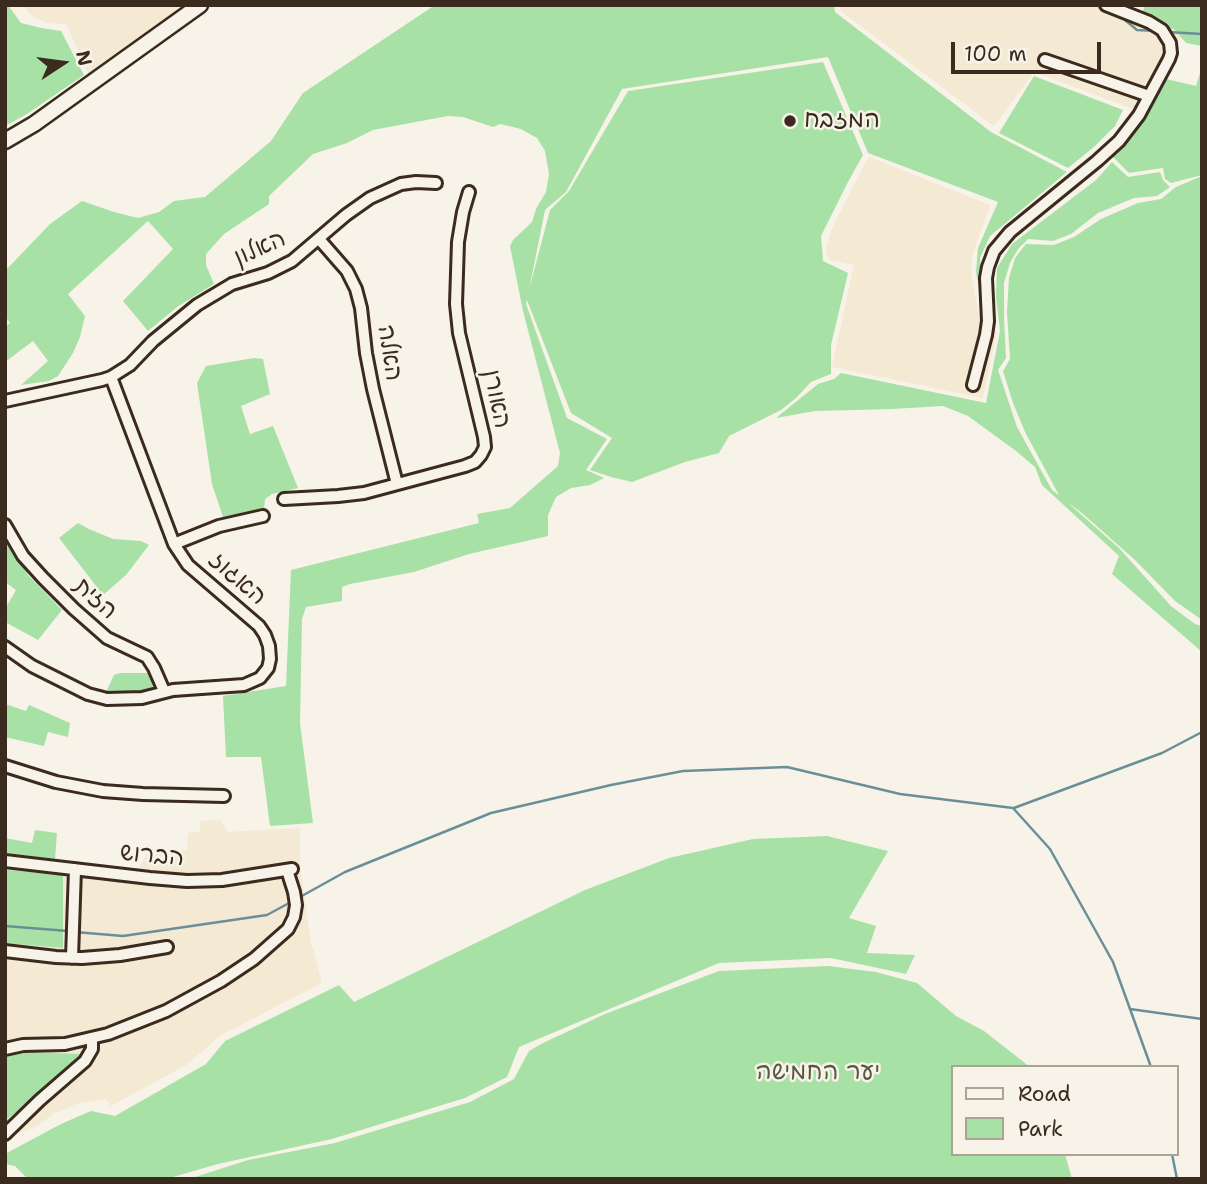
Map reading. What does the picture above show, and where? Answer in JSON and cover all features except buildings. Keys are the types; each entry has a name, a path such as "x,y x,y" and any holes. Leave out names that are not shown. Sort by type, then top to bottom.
{"main road":[{"path":"5,141 34,124 200,5"}],"street":[{"path":"973,385 986,335 986,278 994,251 1010,232 1114,146 1132,125 1169,59 1171,48 1162,30 1154,24 1106,5"},
{"path":"1045,60 1149,96"},
{"name":"האלון","path":"111,377 130,365 153,341 197,305 232,284 280,267 302,253 352,210 382,192 408,183 436,183"},
{"name":"האורן","path":"284,499 364,493 470,464 479,458 485,447 485,437 459,333 456,304 458,242 469,192"},
{"name":"האלה","path":"319,239 347,271 356,289 373,389 397,484"},
{"path":"5,401 111,377"},
{"name":"האגוז","path":"5,647 32,666 96,697 115,699 142,698 163,691 248,684 257,681 268,668 270,659 267,641 259,626 188,565 174,544 111,377"},
{"path":"174,544 219,526 263,516"},
{"name":"הזית","path":"5,525 29,563 89,623 116,643 147,657 163,691"},
{"path":"5,766 56,782 103,791 224,796"},
{"name":"הברוש","path":"5,861 187,881 222,880 291,870 296,905 292,923 284,934 254,959 203,992 147,1019 92,1038"},
{"path":"72,958 75,869"},
{"path":"5,951 72,958 120,955 167,947"},
{"path":"5,1049 23,1045 58,1045 92,1038 92,1049 85,1061 5,1135"}],"shaded area":[{"path":"23,5 185,5 89,74 66,24 47,23 32,16"},
{"path":"839,5 1121,5 1183,31 1166,79 1145,115 1090,177 1005,244 996,266 992,290 996,334 983,398 832,367 854,265 830,260 826,249 832,228 860,173 869,157 990,205 972,257 971,273 979,315 982,318 985,255 996,236 1102,148 1133,109 1034,72 994,126 842,12"},
{"path":"220,820 228,832 300,828 300,867 311,942 322,983 221,1035 186,1065 111,1106 105,1099 76,1104 55,1113 37,1126 5,1137 5,855 138,870 146,855 187,850 188,833 200,832 200,821"}],"green space":[{"path":"5,5 8,5 21,23 61,31 84,75 5,126"},
{"path":"435,5 834,5 835,12 991,132 1067,172 990,236 980,258 984,313 976,272 978,248 998,202 868,153 828,57 622,89 566,192 545,210 529,290 550,210 569,191 628,91 823,62 863,155 821,236 823,261 848,273 831,345 831,374 811,382 781,410 729,436 719,453 685,462 632,482 611,477 590,470 612,438 571,413 527,300 526,304 567,418 607,439 586,470 604,478 590,485 571,488 556,497 548,515 548,536 469,554 414,572 350,584 342,587 342,601 306,607 302,619 300,723 313,823 270,826 261,757 226,757 223,696 286,686 291,570 479,523 477,514 510,508 558,466 560,453 523,311 510,246 532,222 546,192 549,174 545,151 537,138 521,129 500,124 493,127 463,117 448,116 373,130 347,143 313,154 269,196 269,204 224,234 206,254 206,265 214,284 177,307 148,331 123,301 173,249 148,221 68,294 85,316 73,353 58,376 49,381 21,385 48,361 33,341 5,362 5,327 10,323 5,316 5,271 50,224 82,201 138,218 159,212 174,201 205,197 271,141 303,93"},
{"path":"1145,5 1202,5 1202,46 1186,43 1174,29 1162,27 1142,15"},
{"path":"1202,66 1202,175 1171,183 1165,179 1163,168 1129,173 1110,154 1145,115 1166,79 1196,86"},
{"path":"1034,76 1123,110 1115,126 1068,168 999,133"},
{"path":"1112,162 1128,177 1160,172 1170,187 1157,196 1134,198 1098,213 1071,234 1053,241 1028,239 1018,249 1004,283 1006,358 998,370 1017,427 1052,490 1059,495 1026,434 1003,371 1010,359 1007,312 1009,278 1015,258 1026,244 1054,245 1074,237 1101,219 1138,203 1161,199 1176,187 1202,176 1202,620 1175,601 1136,561 1067,502 1119,548 1171,606 1195,624 1202,626 1202,652 1112,574 1119,556 1042,485 1035,467 968,416 943,406 815,411 776,418 818,384 834,379 841,373 986,403 1000,331 996,297 997,268 1012,244 1096,180"},
{"path":"263,359 270,394 241,406 250,434 273,426 298,488 272,494 265,499 264,509 223,517 212,484 197,383 206,366"},
{"path":"78,523 113,539 141,541 149,545 126,575 103,595 59,538"},
{"path":"5,540 28,575 62,610 38,640 5,622 5,609 16,590 5,582"},
{"path":"149,673 154,684 142,691 106,692 114,675"},
{"path":"5,704 26,711 29,705 70,723 68,737 48,732 44,746 5,737"},
{"path":"35,830 57,833 55,859 5,853 5,838 32,843"},
{"path":"827,836 888,851 849,918 876,926 867,953 915,955 906,974 831,958 719,963 519,1047 507,1077 465,1098 332,1139 218,1164 166,1179 28,1179 15,1166 5,1164 5,1154 61,1124 91,1111 115,1116 206,1064 225,1041 339,985 354,1002 585,890 669,858 753,839"},
{"path":"5,870 63,874 63,948 5,943"},
{"name":"יער החמישה","path":"828,966 876,972 917,983 956,1016 984,1031 1027,1065 951,1065 951,1156 1066,1156 1072,1179 189,1179 248,1160 335,1143 470,1102 514,1079 529,1051 543,1043 605,1014 719,971"},
{"path":"26,1052 80,1054 75,1063 5,1121 5,1055"}],"waterway":[{"path":"1119,15 1137,30 1157,31"},
{"path":"1167,32 1202,34"},
{"path":"1014,808 1162,753 1202,732"},
{"path":"300,897 345,872 491,813 683,771 787,767 900,794 1013,808 1050,849 1113,962 1150,1065"},
{"path":"75,932 123,936 267,915 291,902"},
{"path":"5,926 68,931"},
{"path":"1130,1009 1202,1019"},
{"path":"1172,1156 1177,1179"}],"place":[{"name":"המזבח","path":"790,121"}]}
